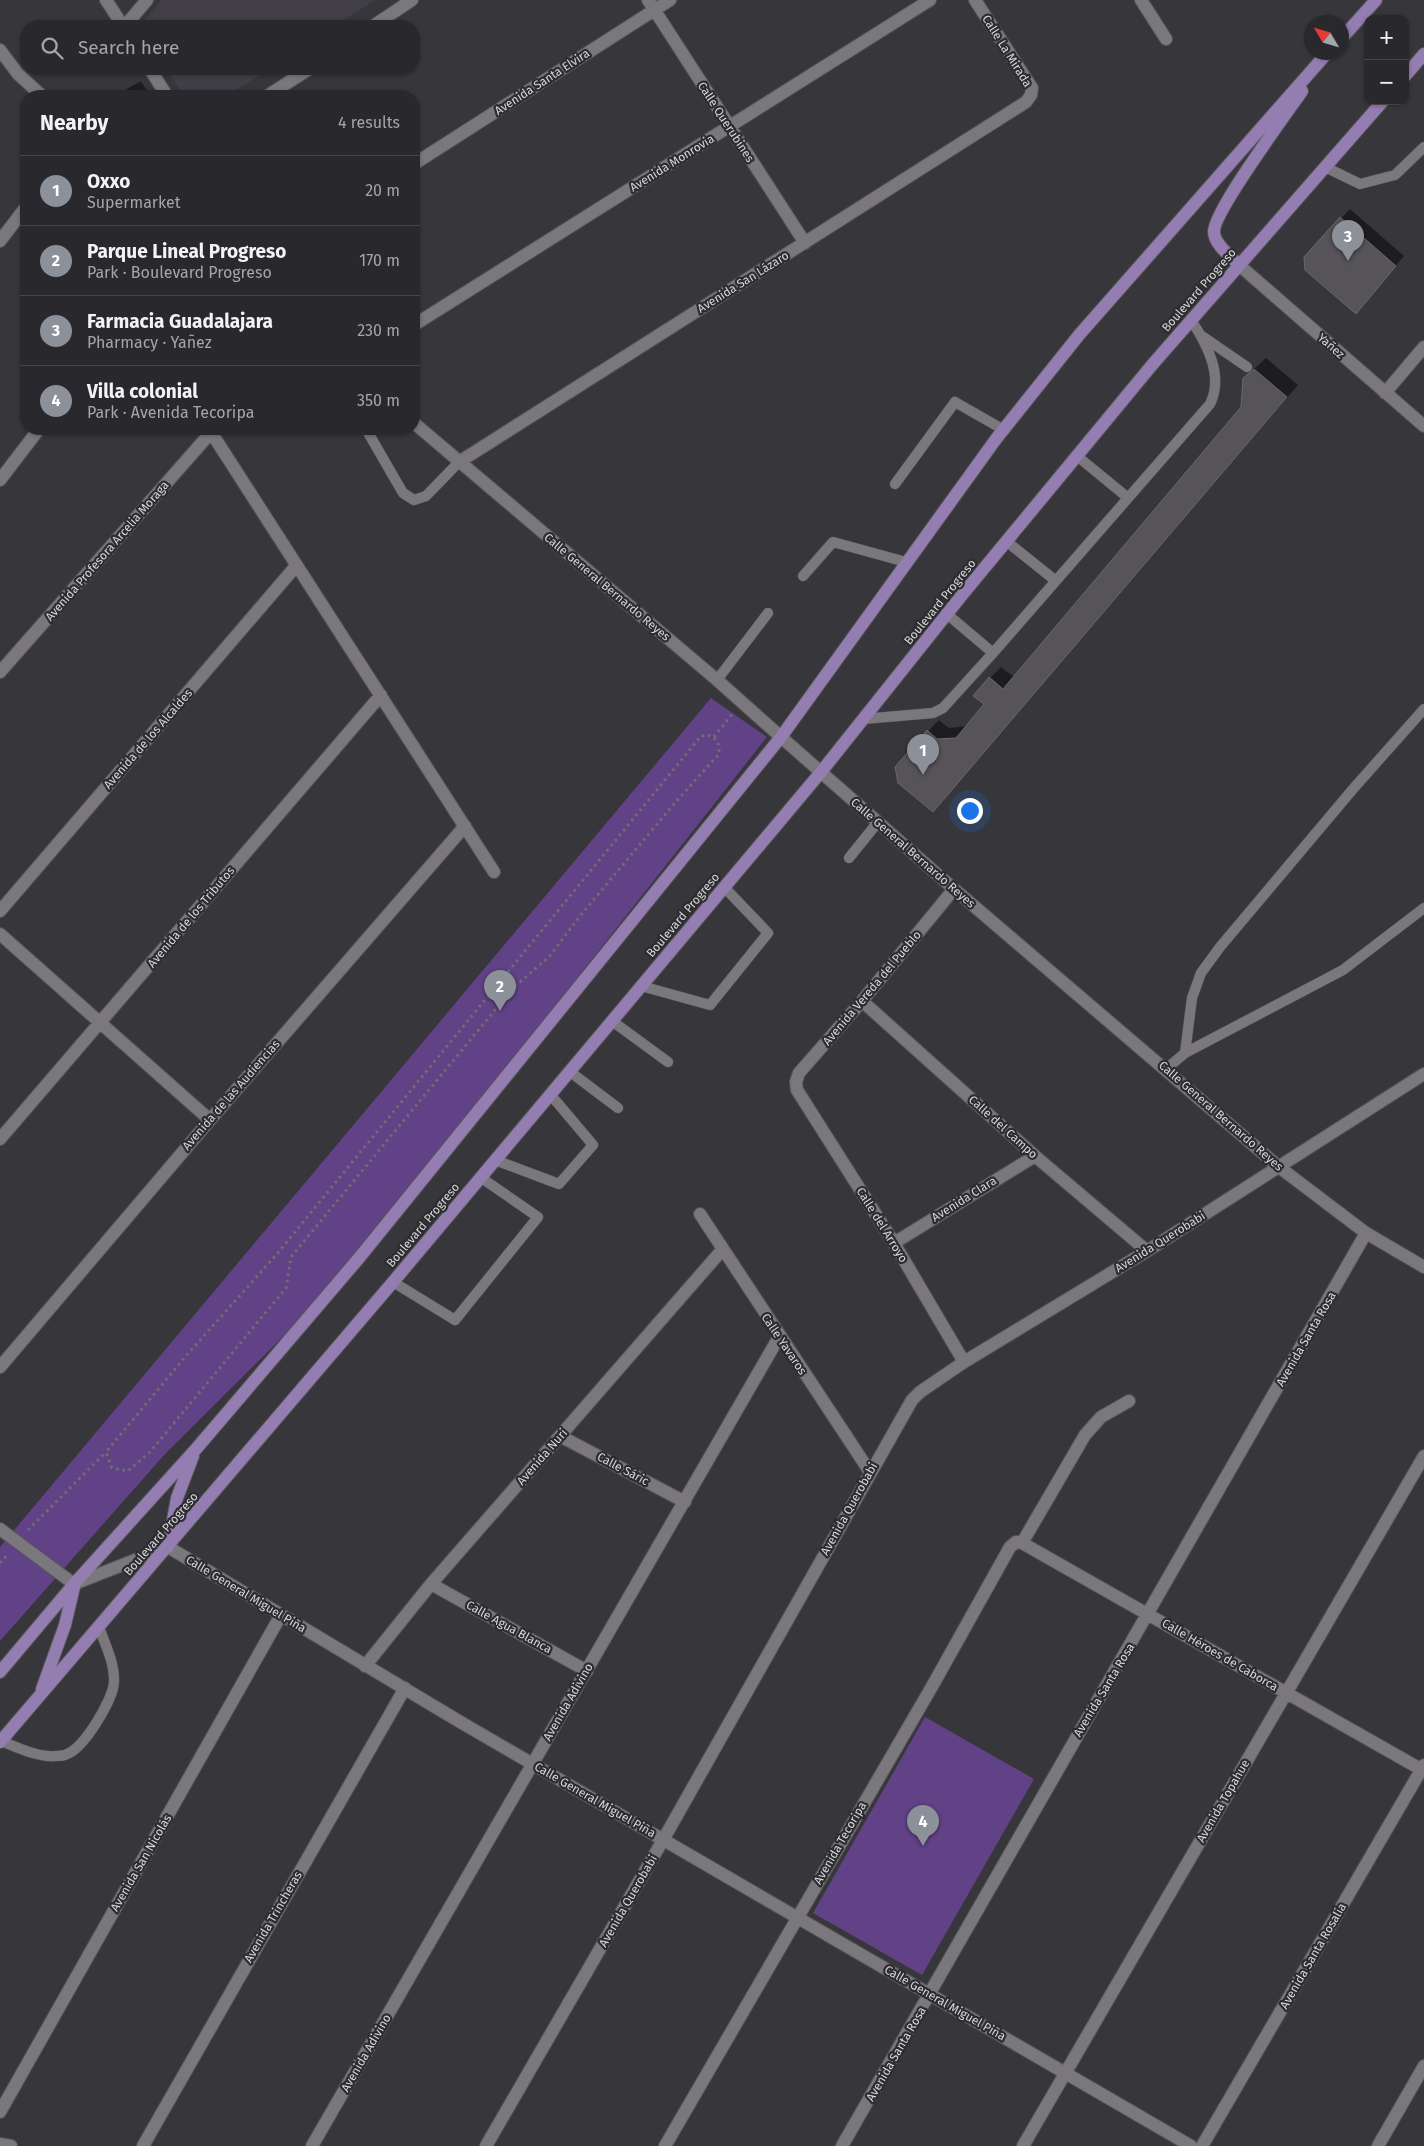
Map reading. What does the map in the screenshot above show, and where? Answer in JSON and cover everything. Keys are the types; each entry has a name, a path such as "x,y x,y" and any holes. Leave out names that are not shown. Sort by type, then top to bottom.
{"main road":[{"path":"1349,30 1376,0"},
{"path":"1409,71 1424,54"},
{"path":"0,1672 74,1584 196,1449 359,1258 781,737 996,439 1079,334 1322,60"},
{"path":"1239,266 1219,244 1214,232 1217,220 1257,155 1323,60"},
{"name":"Boulevard Progreso","path":"0,1741 393,1282 821,772 1006,541 1191,320 1379,105"},
{"path":"168,1547 177,1498 196,1449"},
{"path":"39,1696 65,1625 74,1584"}],"street":[{"path":"106,0 120,20"},
{"path":"129,20 147,0"},
{"path":"382,20 412,0"},
{"name":"Avenida Santa Elvira","path":"420,160 651,5 670,0"},
{"name":"Avenida Monrovia","path":"420,321 930,0"},
{"name":"Calle La Mirada","path":"974,0 1032,88 1031,95 1026,102"},
{"path":"1141,0 1166,39"},
{"name":"Calle Querubines","path":"651,5 804,243"},
{"path":"0,50 18,74 35,90"},
{"path":"154,75 163,90"},
{"path":"276,90 300,75"},
{"name":"Avenida San Lázaro","path":"459,462 1026,102"},
{"path":"0,241 20,220"},
{"name":"Yañez","path":"1239,266 1424,426"},
{"path":"1385,393 1424,347"},
{"name":"Calle General Bernardo Reyes","path":"420,428 717,680 954,889 1279,1167 1366,1234 1424,1267"},
{"path":"0,480 34,435"},
{"name":"Avenida Profesora Arcelia Moraga","path":"0,672 207,435"},
{"path":"214,435 296,566 494,872"},
{"name":"Avenida de los Alcaldes","path":"0,911 296,566"},
{"name":"Avenida de los Tributos","path":"0,1139 380,695"},
{"name":"Avenida de las Audiencias","path":"0,1367 210,1120 465,826"},
{"name":"Avenida Vereda del Pueblo","path":"797,1090 796,1082 799,1073 862,1001 954,889"},
{"path":"0,934 210,1120"},
{"name":"Calle del Campo","path":"862,1001 1035,1156 1147,1251"},
{"name":"Avenida Querobabi","path":"486,2146 663,1840 912,1400 920,1392 964,1362 1147,1251 1424,1074"},
{"name":"Calle del Arroyo","path":"797,1090 894,1243 964,1362"},
{"name":"Avenida Clara","path":"894,1243 1035,1156"},
{"name":"Calle Yavaros","path":"700,1214 779,1337 850,1439 870,1472"},
{"name":"Avenida Santa Rosa","path":"842,2146 930,1995 1072,1742 1149,1615 1366,1234"},
{"name":"Avenida Nuri","path":"364,1666 431,1584 722,1250"},
{"name":"Avenida Adivino","path":"312,2146 779,1337"},
{"name":"Avenida Tecoripa","path":"665,2146 934,1683 1010,1547 1019,1543 1085,1435 1101,1417 1128,1401"},
{"name":"Calle Sáric","path":"560,1436 685,1502"},
{"name":"Avenida Topahue","path":"1023,2146 1424,1456"},
{"path":"0,1530 74,1584 168,1547"},
{"name":"Calle Héroes de Caborca","path":"1019,1543 1423,1768"},
{"name":"Calle General Miguel Piña","path":"168,1547 364,1666 1191,2146"},
{"name":"Calle Agua Blanca","path":"431,1584 586,1671"},
{"name":"Avenida San Nicolás","path":"0,2112 282,1615"},
{"name":"Avenida Trincheras","path":"144,2146 404,1688"},
{"name":"Avenida Santa Rosalía","path":"1202,2146 1423,1768"},
{"path":"1378,2146 1424,2066"},
{"path":"0,2144 11,2146"}],"lane":[{"path":"1325,167 1360,184 1395,175 1424,147"},
{"path":"863,720 937,712 943,708 1210,404 1216,392 1214,373 1202,336 1191,320"},
{"path":"1202,336 1246,368"},
{"path":"895,484 955,402 1004,430"},
{"path":"369,435 403,493 414,500 426,496 459,462"},
{"path":"1077,456 1127,497"},
{"path":"1006,541 1056,581"},
{"path":"802,576 833,542 906,562"},
{"path":"717,680 768,613"},
{"path":"947,614 993,653"},
{"path":"1185,1053 1192,998 1201,973 1220,947 1346,796 1424,709"},
{"path":"849,858 878,822"},
{"path":"640,986 710,1005 768,933 724,887"},
{"path":"1166,1069 1185,1053 1343,970 1424,908"},
{"path":"612,1021 668,1062"},
{"path":"569,1071 618,1108"},
{"path":"495,1160 559,1184 593,1145 550,1094"},
{"path":"393,1282 455,1320 538,1217 480,1177"},
{"path":"0,1741 30,1752 53,1757 68,1754 84,1740 108,1703 114,1683 111,1661 99,1627"}],"path":[{"path":"714,737 742,702"},
{"path":"46,1512 106,1452 185,1357 283,1246 701,736 708,735 714,737 719,744 719,754 592,901 549,957 514,987 291,1257 286,1288 150,1452 128,1471 112,1468 106,1452"}],"shaded area":[{"path":"161,0 375,0 344,20 145,20"},
{"path":"171,75 260,75 236,90 180,90"},
{"path":"711,698 767,737 335,1285 165,1454 0,1641 0,1547"},
{"path":"925,1717 1034,1779 922,1975 813,1913"}],"building":[{"path":"1340,217 1396,266 1356,314 1305,270 1304,257"},
{"path":"1254,369 1287,397 933,812 898,783 895,767 927,730 937,739 956,738 984,704 973,696 989,677 1003,689 1241,407 1243,378"}],"place":[{"name":"Farmacia Guadalajara","path":"1348,261"},
{"name":"Oxxo","path":"923,775"},
{"name":"Parque Lineal Progreso","path":"500,1011"},
{"name":"Villa colonial","path":"923,1846"}]}
